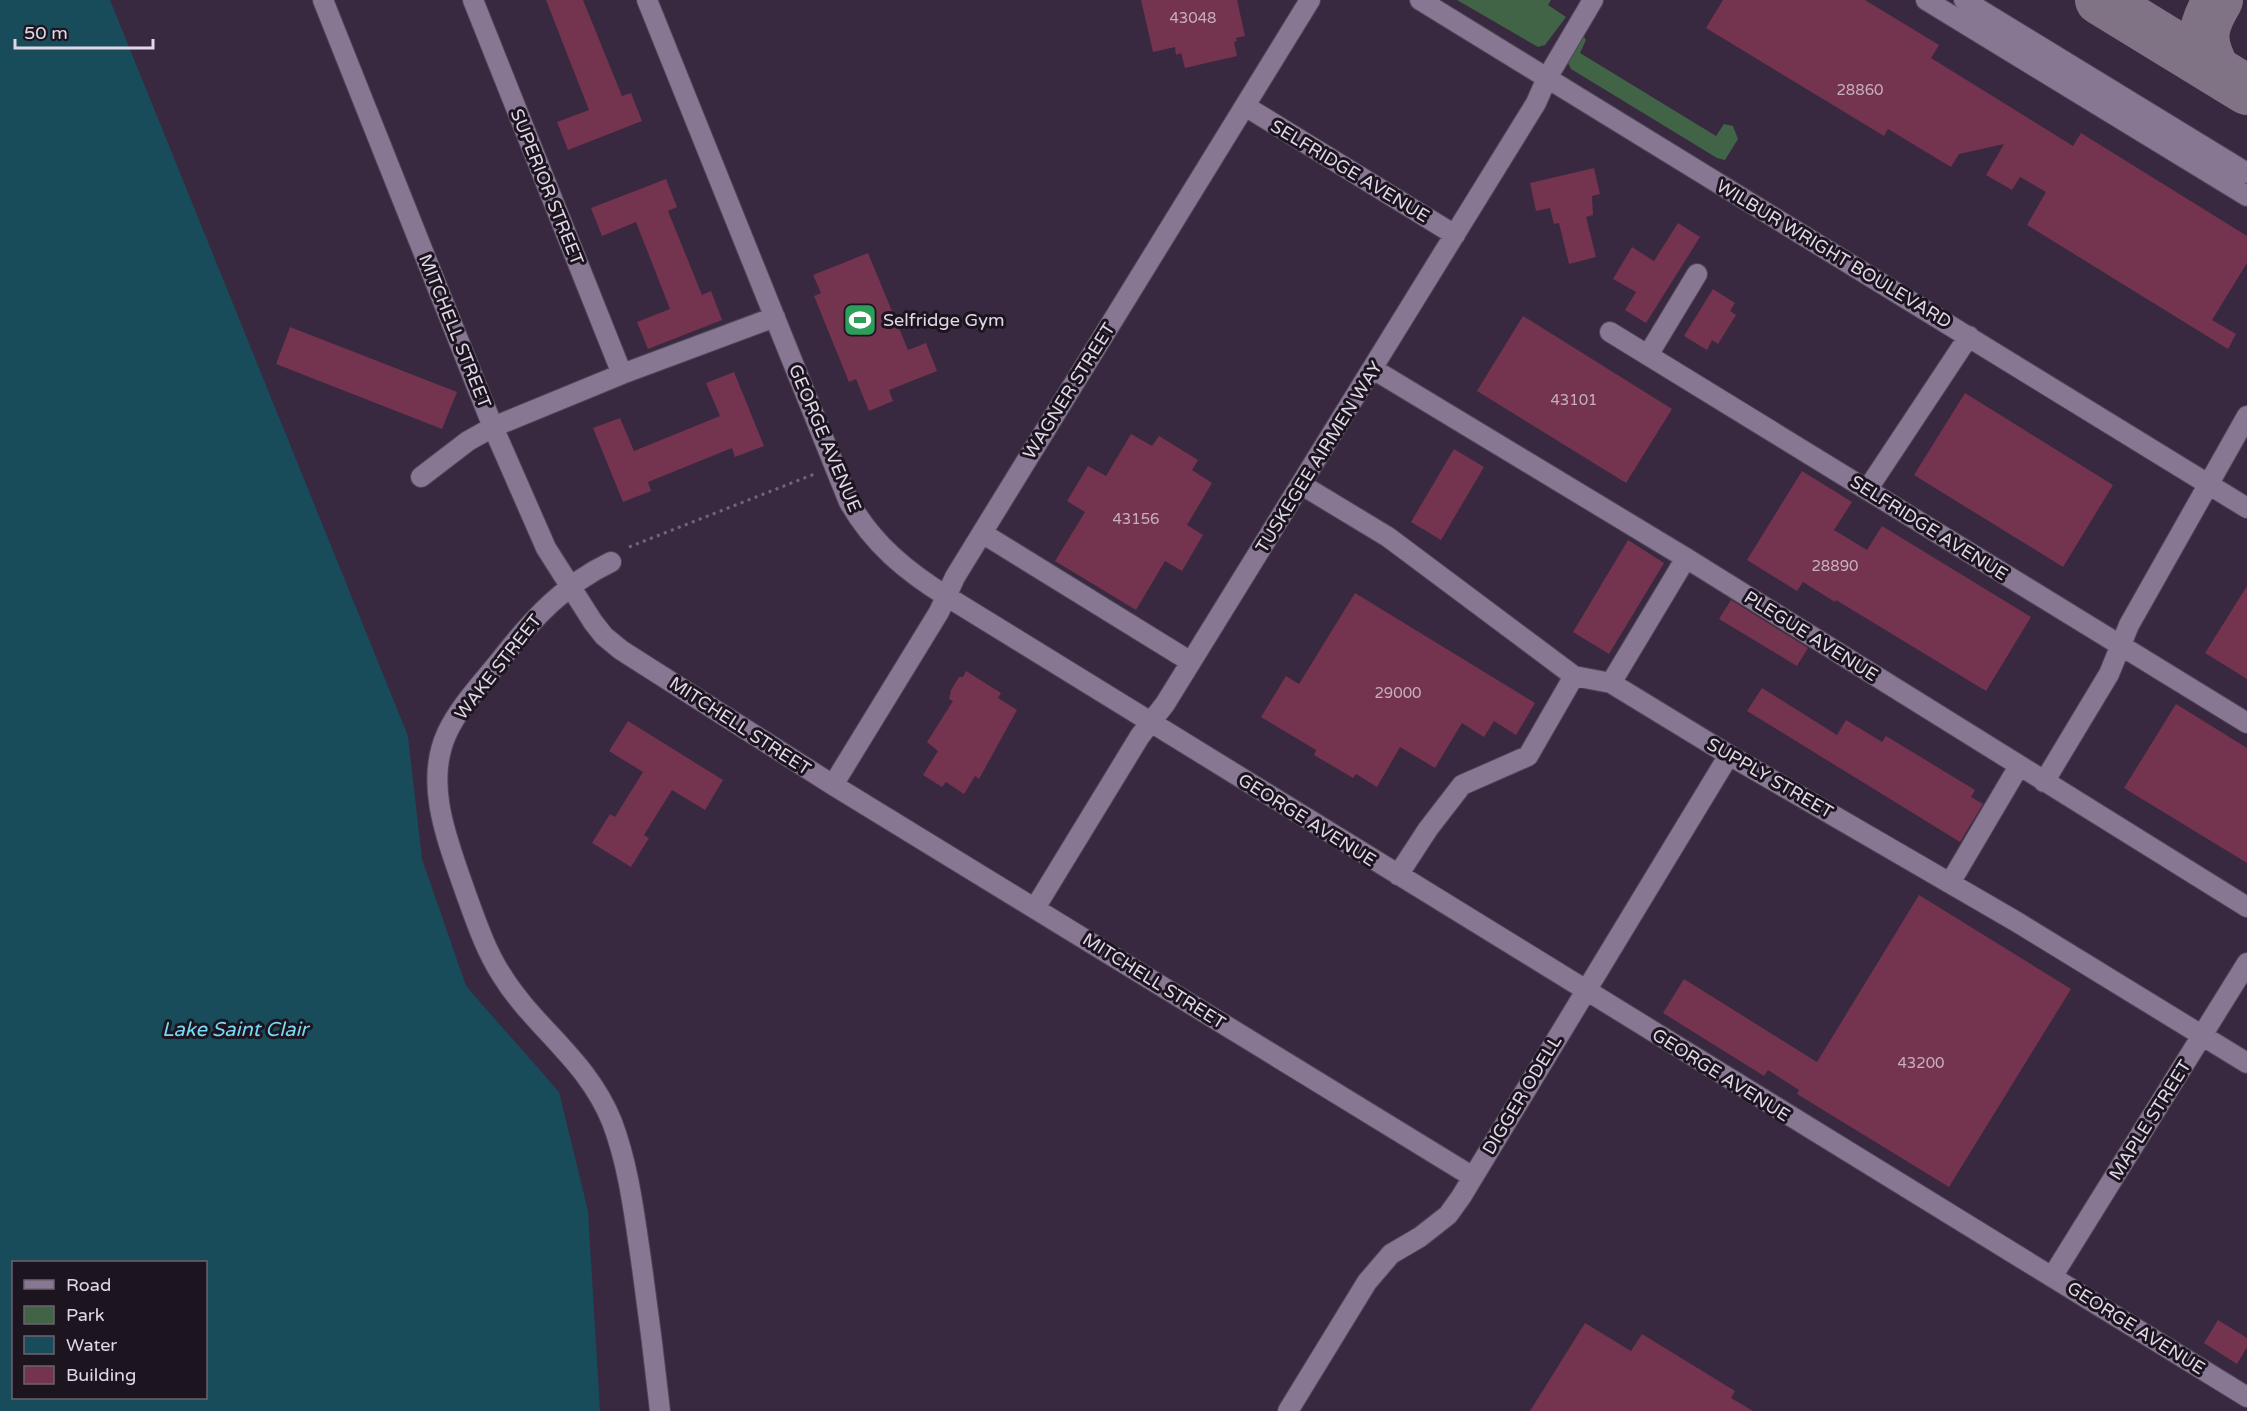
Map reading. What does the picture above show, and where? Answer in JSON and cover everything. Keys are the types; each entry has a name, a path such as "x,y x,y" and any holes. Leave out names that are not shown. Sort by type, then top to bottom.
{"street":[{"name":"MITCHELL STREET","path":"323,0 493,427 546,548 569,586 612,644 833,785 1473,1177"},
{"name":"SUPERIOR STREET","path":"472,0 622,374"},
{"name":"GEORGE AVENUE","path":"648,0 834,466 859,519 892,558 917,578 1151,723 2247,1397"},
{"name":"WAGNER STREET","path":"833,785 939,612 982,533 1310,0"},
{"name":"WILBUR WRIGHT BOULEVARD","path":"1420,0 2247,508"},
{"name":"TUSKEGEE AIRMEN WAY","path":"1035,908 1140,736 1191,662 1302,485 1536,103 1547,78 1593,0"},
{"path":"1926,0 2247,196"},
{"path":"1964,0 2247,173"},
{"name":"SELFRIDGE AVENUE","path":"1245,106 1455,235"},
{"path":"1648,355 1697,274"},
{"path":"421,477 468,441 493,427 622,374 775,317"},
{"name":"SELFRIDGE AVENUE","path":"1611,332 2247,723"},
{"path":"1867,490 1969,336"},
{"name":"PLEGUE AVENUE","path":"1373,369 1686,558 2247,907"},
{"path":"2044,782 2109,674 2129,625 2247,416"},
{"name":"SUPPLY STREET","path":"1302,485 1388,537 1574,676 1611,683 1729,755 2017,922 2247,1063"},
{"path":"982,533 1191,662"},
{"path":"1611,683 1686,558"},
{"name":"WAKE STREET","path":"611,562 569,586 528,624 457,716 447,734 441,755 440,810 481,936 501,974 576,1060 612,1122 633,1206 660,1411"},
{"path":"1398,875 1428,829 1462,785 1528,756 1574,676"},
{"name":"DIGGER ODELL","path":"1288,1411 1367,1282 1390,1254 1420,1237 1448,1215 1729,755"},
{"path":"1950,884 2019,766"},
{"name":"MAPLE STREET","path":"2052,1277 2247,963"}],"path":[{"path":"630,547 821,471"}],"green space":[{"path":"1457,0 1551,0 1548,5 1566,17 1545,45 1538,47"},
{"path":"1584,37 1586,40 1580,53 1716,136 1724,124 1733,126 1738,139 1725,160 1717,158 1571,69 1567,61 1579,38"}],"water":[{"name":"Lake Saint Clair","path":"0,0 110,0 408,736 422,859 466,986 559,1092 588,1211 600,1411 0,1411"}],"building":[{"path":"546,0 583,0 622,96 631,93 642,121 568,150 557,122 589,110"},
{"path":"1141,0 1237,0 1245,36 1236,38 1237,41 1234,42 1237,56 1185,68 1181,53 1176,55 1175,47 1153,52"},
{"path":"1723,0 1865,0 1939,45 1931,58 2073,146 2081,133 2247,236 2247,263 2212,320 2236,334 2228,349 2027,225 2046,192 2020,177 2012,190 1986,175 2004,144 1959,154 1951,167 1888,129 1884,136 1706,28"},
{"path":"1594,168 1600,194 1592,196 1593,215 1586,217 1596,257 1569,264 1559,223 1554,224 1550,208 1536,211 1530,183"},
{"path":"666,179 677,207 668,211 702,295 711,291 722,320 648,349 637,322 670,309 636,222 602,236 591,208"},
{"path":"1678,223 1700,237 1646,323 1625,310 1636,292 1613,279 1632,247 1654,261"},
{"name":"Selfridge Gym","path":"868,253 908,350 926,343 937,371 889,390 893,401 869,411 856,379 849,382 814,296 821,293 813,275"},
{"path":"1713,289 1735,303 1730,311 1736,315 1718,344 1712,340 1707,350 1684,336"},
{"path":"1523,316 1672,409 1626,483 1477,391"},
{"path":"290,327 457,392 442,429 276,364"},
{"path":"734,372 764,446 735,457 732,448 648,482 651,491 623,502 593,428 620,418 634,451 720,416 706,383"},
{"path":"1965,393 2113,485 2063,567 1914,475"},
{"path":"1131,434 1152,446 1159,436 1198,460 1192,470 1212,483 1187,525 1203,535 1182,571 1165,561 1136,610 1055,561 1085,512 1067,501 1088,466 1106,476"},
{"path":"1454,449 1484,467 1441,540 1411,522"},
{"path":"1802,471 1852,502 1834,530 1867,550 1882,526 2031,617 1986,691 1836,600 1835,602 1803,582 1797,591 1747,560"},
{"path":"1628,540 1664,563 1609,654 1573,632"},
{"path":"2247,586 2247,679 2205,653"},
{"path":"1355,593 1535,703 1516,735 1494,721 1484,737 1462,723 1435,768 1400,747 1377,787 1356,774 1353,778 1314,755 1316,750 1261,717 1286,676 1299,684"},
{"path":"1731,600 1808,648 1797,666 1719,619"},
{"path":"966,671 1001,693 998,698 1017,710 979,779 975,776 964,794 946,782 942,787 923,775 938,751 927,742 953,701 949,699 951,690"},
{"path":"1762,688 1837,735 1846,720 1882,742 1886,736 1975,790 1971,797 1983,804 1960,842 1747,711"},
{"path":"2176,704 2247,748 2247,863 2124,788"},
{"path":"628,721 723,780 705,810 672,790 644,835 649,838 631,867 592,843 610,814 615,817 643,772 609,751"},
{"path":"1919,895 2071,989 1949,1187 1797,1094 1799,1090 1768,1070 1764,1076 1663,1013 1684,979 1817,1062"},
{"path":"2218,1320 2247,1338 2247,1347 2237,1364 2204,1343"},
{"path":"1585,1323 1631,1351 1642,1334 1735,1391 1731,1398 1753,1411 1530,1411"}],"taxiway":[{"path":"2100,0 2247,90"},
{"path":"2215,70 2207,51 2204,35 2208,19 2218,0"}],"place":[{"name":"Selfridge Gym","path":"860,320"}]}
